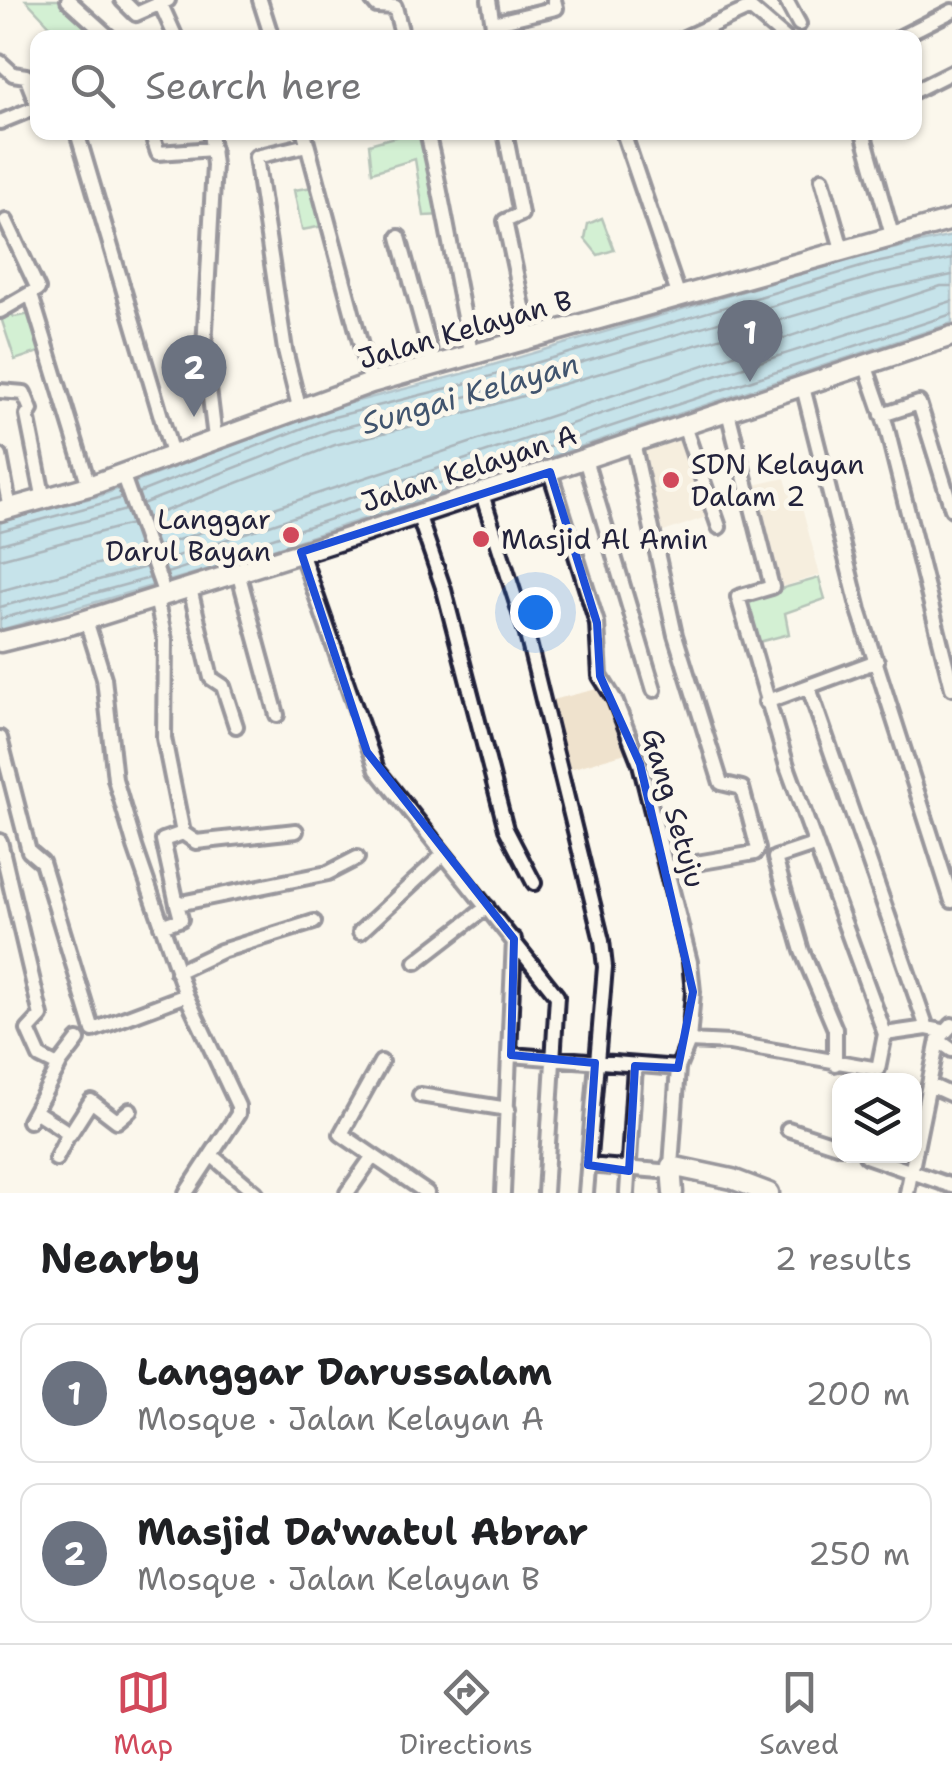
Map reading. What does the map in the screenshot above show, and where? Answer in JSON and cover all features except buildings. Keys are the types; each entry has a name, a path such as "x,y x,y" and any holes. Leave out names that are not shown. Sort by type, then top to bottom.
{"street":[{"path":"68,0 101,30"},
{"path":"122,0 136,14 163,1 173,30"},
{"path":"260,0 269,30"},
{"path":"372,0 376,6 395,7 401,30"},
{"path":"489,0 494,30 556,8 554,0"},
{"path":"786,0 799,24"},
{"path":"702,30 750,8 776,30"},
{"path":"915,30 952,11"},
{"path":"0,62 13,74 26,76 30,86"},
{"path":"922,88 952,72"},
{"path":"0,122 30,110"},
{"path":"79,140 172,454"},
{"path":"154,140 158,153 213,149"},
{"path":"211,140 204,348 215,438"},
{"path":"299,407 285,350 256,156 303,140"},
{"path":"306,140 371,384"},
{"path":"429,140 446,207 446,234 472,357"},
{"path":"506,140 521,212 505,221 530,340"},
{"path":"626,140 679,297"},
{"path":"864,140 892,235"},
{"path":"822,179 842,249"},
{"name":"Jalan Kelayan B","path":"5,510 123,477 172,454 371,384 952,220"},
{"path":"0,311 31,295 38,284 6,222"},
{"path":"399,236 434,366"},
{"path":"31,295 90,486"},
{"name":"Jalan Kelayan A","path":"0,642 190,588 952,336"},
{"path":"866,367 952,688"},
{"path":"803,387 839,536 952,901"},
{"path":"0,391 24,393 32,410 27,415 44,500"},
{"path":"882,416 920,403 952,510"},
{"path":"688,1041 751,1046 835,1064 880,1068 885,1034 814,845 766,702 738,598 772,587 728,412"},
{"path":"684,426 719,527"},
{"path":"632,442 654,555 700,726 722,786 742,788 758,848 756,853 667,868"},
{"path":"0,456 5,510"},
{"path":"585,460 654,690"},
{"name":"Gang Setuju","path":"550,472 597,622 600,676 616,700 640,764 692,977 688,1041 678,1068 671,1169"},
{"path":"123,477 162,594 166,752 184,833 196,842 296,831"},
{"path":"482,494 527,635 602,941 604,967 586,1193"},
{"path":"418,514 444,590 506,829 534,882"},
{"path":"301,552 367,752 390,789 557,996 559,1018 552,1061 545,1193"},
{"path":"238,572 277,715"},
{"path":"190,588 210,678 223,686 236,726"},
{"path":"86,620 104,678 115,779 177,972 238,1106 186,1193"},
{"path":"766,702 876,661"},
{"path":"809,688 927,1028"},
{"path":"0,738 29,851 42,862 93,1030 186,995"},
{"path":"161,926 180,919 163,840 184,833"},
{"path":"0,841 41,1016 28,1030 40,1057 59,1066"},
{"path":"814,845 775,858 802,951 835,1028 835,1064"},
{"path":"360,932 444,854"},
{"path":"177,904 328,872 357,858"},
{"path":"416,962 487,907"},
{"path":"177,972 221,951 314,922"},
{"path":"503,1193 514,940"},
{"path":"885,1034 927,1028 944,1032"},
{"path":"944,1032 952,1050"},
{"path":"907,1193 944,1032"},
{"path":"70,1134 32,1116 78,1040"},
{"path":"511,1055 678,1068"},
{"path":"381,1062 341,1131 423,1192"},
{"path":"628,1193 635,1066"},
{"path":"930,1085 952,1095"},
{"path":"420,1095 508,1109"},
{"path":"56,1159 91,1102 117,1121 130,1110"},
{"path":"788,1129 832,1143"},
{"path":"211,1155 256,1193"},
{"path":"347,1193 373,1156"},
{"path":"887,1163 952,1186"},
{"path":"588,1166 629,1171 671,1169 732,1179 769,1193"},
{"path":"671,1169 674,1193"}],"highlighted area":[{"path":"550,472 597,623 600,676 640,764 693,992 678,1068 635,1066 629,1171 588,1165 595,1063 511,1055 514,939 367,752 301,552"}],"shaded area":[{"name":"SDN Kelayan Dalam 2","path":"683,432 712,515 655,535 635,444"},
{"path":"785,478 792,502 801,504 820,575 772,590 746,487"},
{"path":"605,687 633,751 563,771 544,702"}],"green space":[{"path":"26,0 65,0 91,24 83,30 54,30"},
{"path":"425,140 443,215 424,216 415,159 372,172 369,144"},
{"path":"313,187 323,226 302,230 294,190"},
{"path":"602,218 614,250 598,255 585,239 588,224"},
{"path":"9,311 14,317 32,314 45,350 15,360 0,315"},
{"path":"819,578 825,599 785,613 789,634 755,643 745,599"}],"water":[{"name":"Sungai Kelayan","path":"952,236 952,323 234,562 0,630 0,522 102,495 323,410 462,374 869,254"}],"place":[{"name":"Langgar Darussalam","path":"750,382"},
{"name":"Masjid Da'watul Abrar","path":"194,417"},
{"name":"SDN Kelayan Dalam 2","path":"671,480"},
{"name":"Langgar Darul Bayan","path":"291,535"},
{"name":"Masjid Al Amin","path":"481,539"}]}
